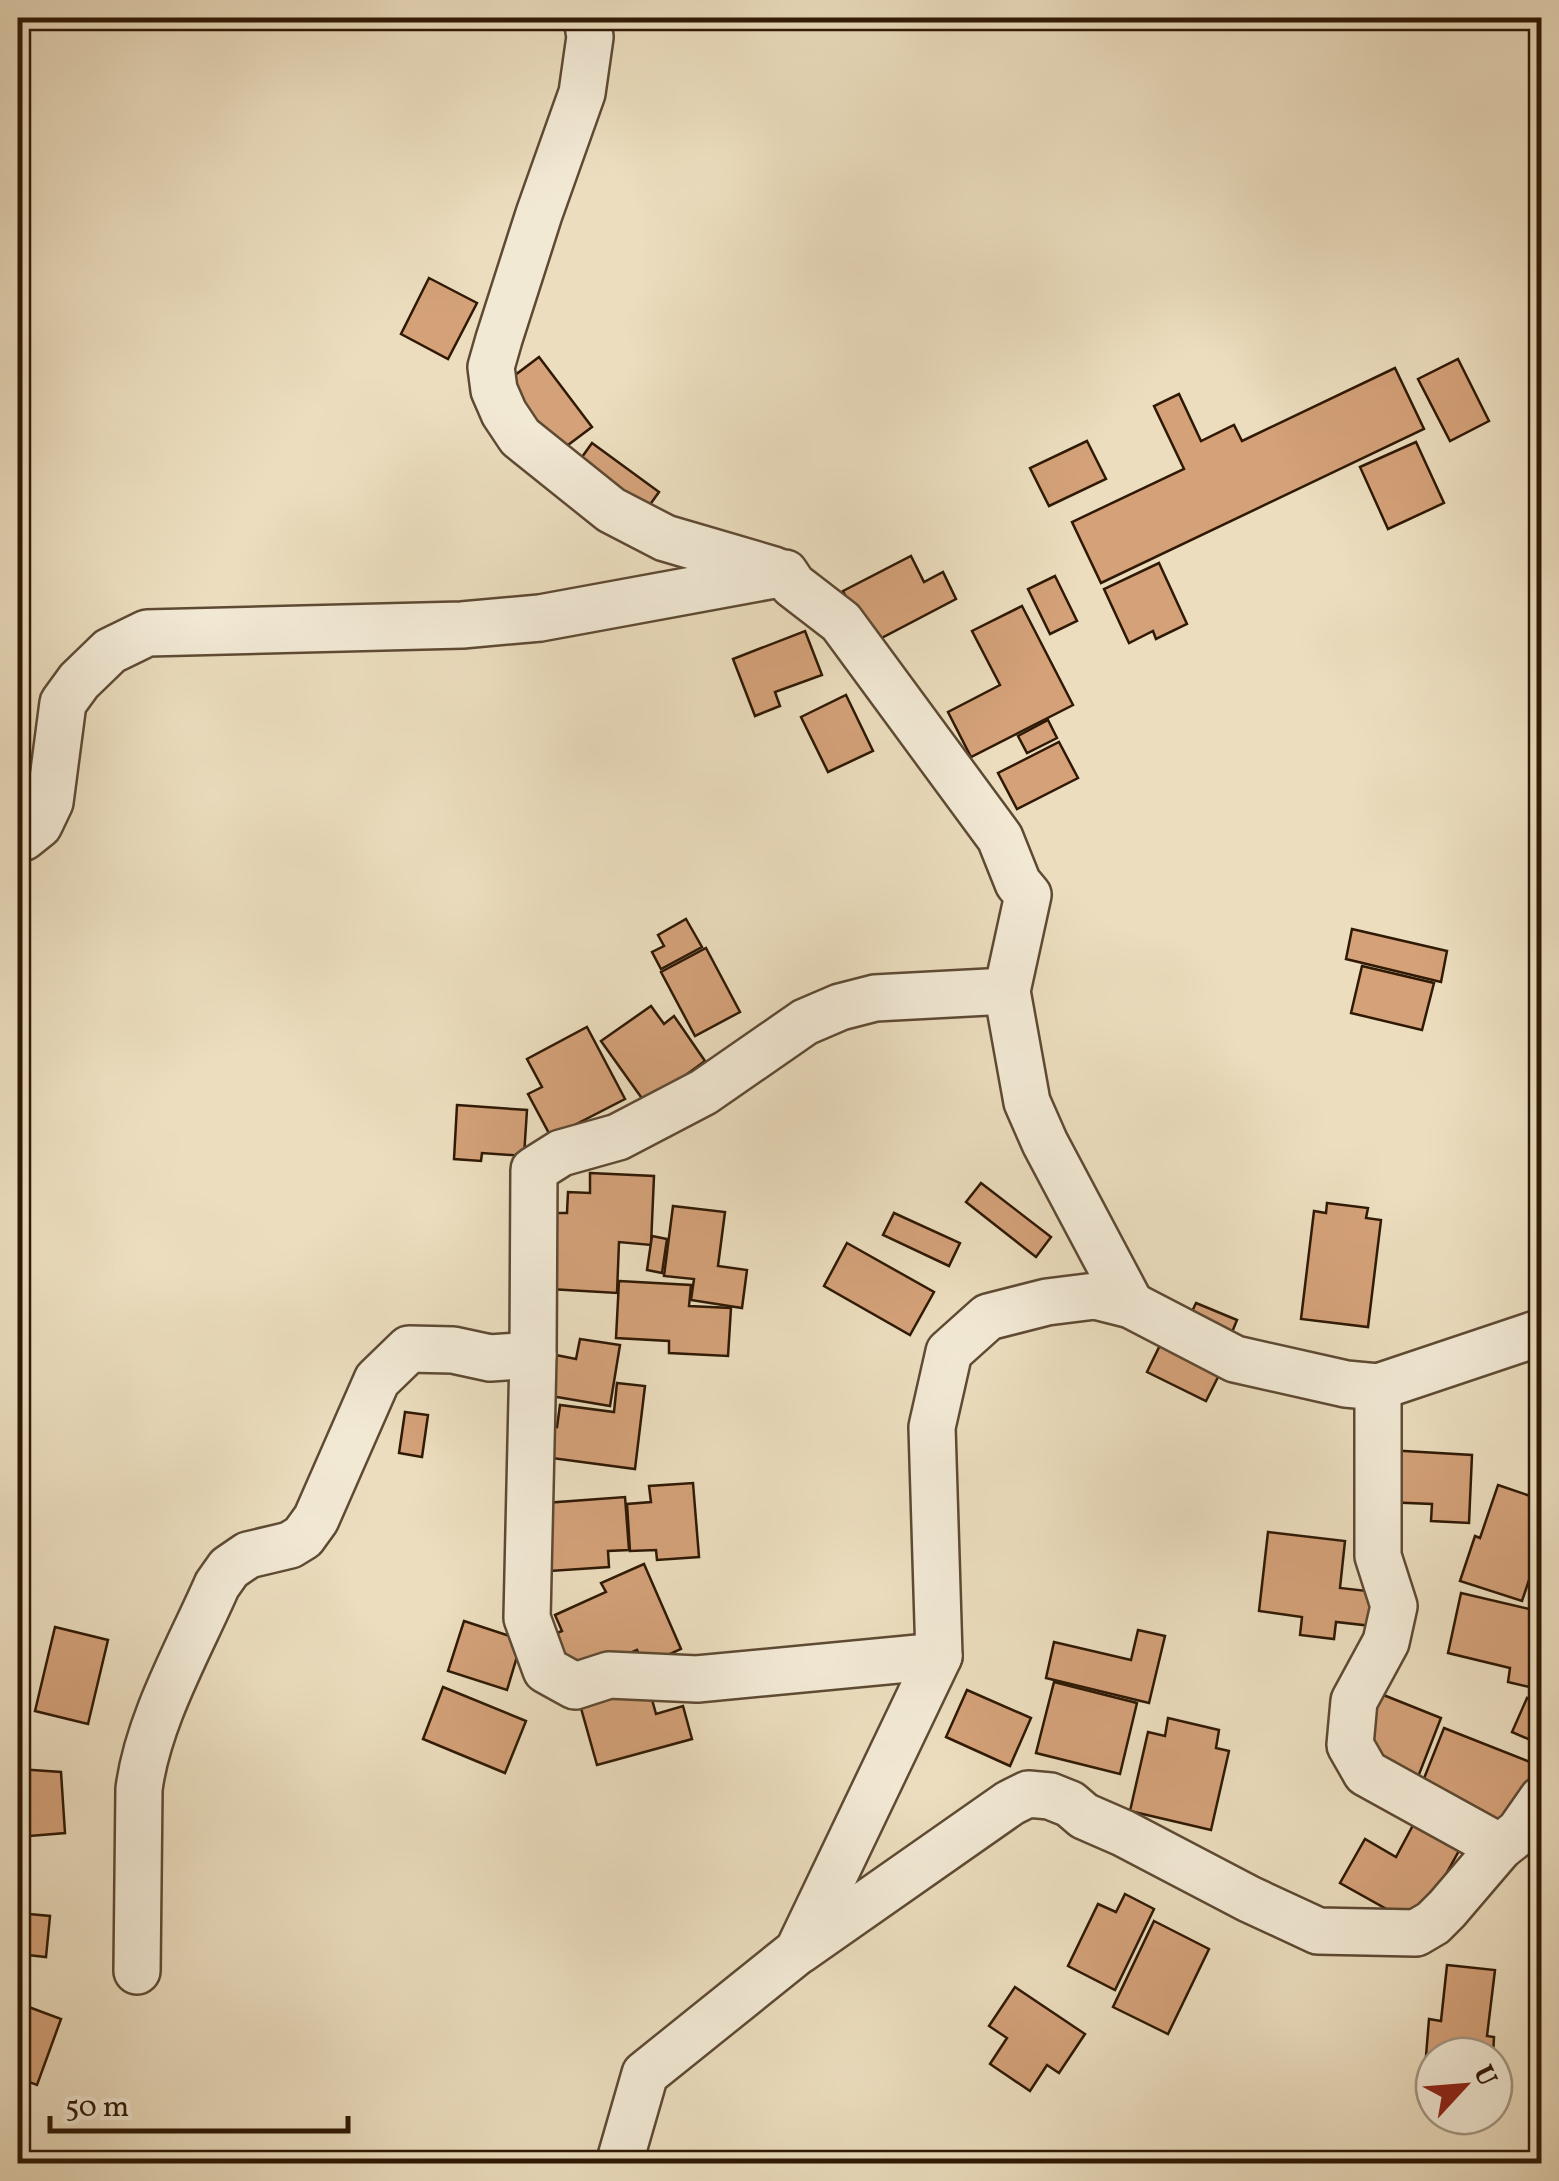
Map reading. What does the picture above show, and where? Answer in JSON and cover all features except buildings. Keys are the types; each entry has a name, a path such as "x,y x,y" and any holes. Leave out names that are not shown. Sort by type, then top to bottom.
{"street":[{"path":"586,18 590,37 582,92 495,353 491,367 494,390 520,437 611,510 665,538 785,573 793,585 841,622 1000,838 1018,883 1028,895 1007,991 1027,1102 1131,1305"},
{"path":"18,836 24,837 39,825 50,802 63,704 110,651 147,633 462,625 540,618 785,573"},
{"path":"939,1656 697,1679 609,1676 575,1686 546,1670 527,1618 534,1170 561,1153 618,1137 704,1092 805,1022 840,1007 875,998 1007,991"},
{"path":"798,1951 939,1656 932,1427 949,1352 988,1318 1047,1302 1095,1296 1131,1305 1235,1359 1346,1384 1378,1387 1542,1332"},
{"path":"137,1971 142,1763 153,1728 217,1585 229,1568 248,1555 290,1546 303,1537 316,1519 377,1380 409,1349 454,1350 490,1358 533,1355"},
{"path":"1378,1387 1378,1556 1394,1606 1386,1642 1354,1701 1350,1744 1366,1773 1500,1847"},
{"path":"619,2164 645,2074 798,1951 1010,1802 1028,1794 1050,1796 1070,1804 1084,1816 1318,1931 1416,1933 1447,1910 1500,1847 1519,1832 1542,1799"}]}
